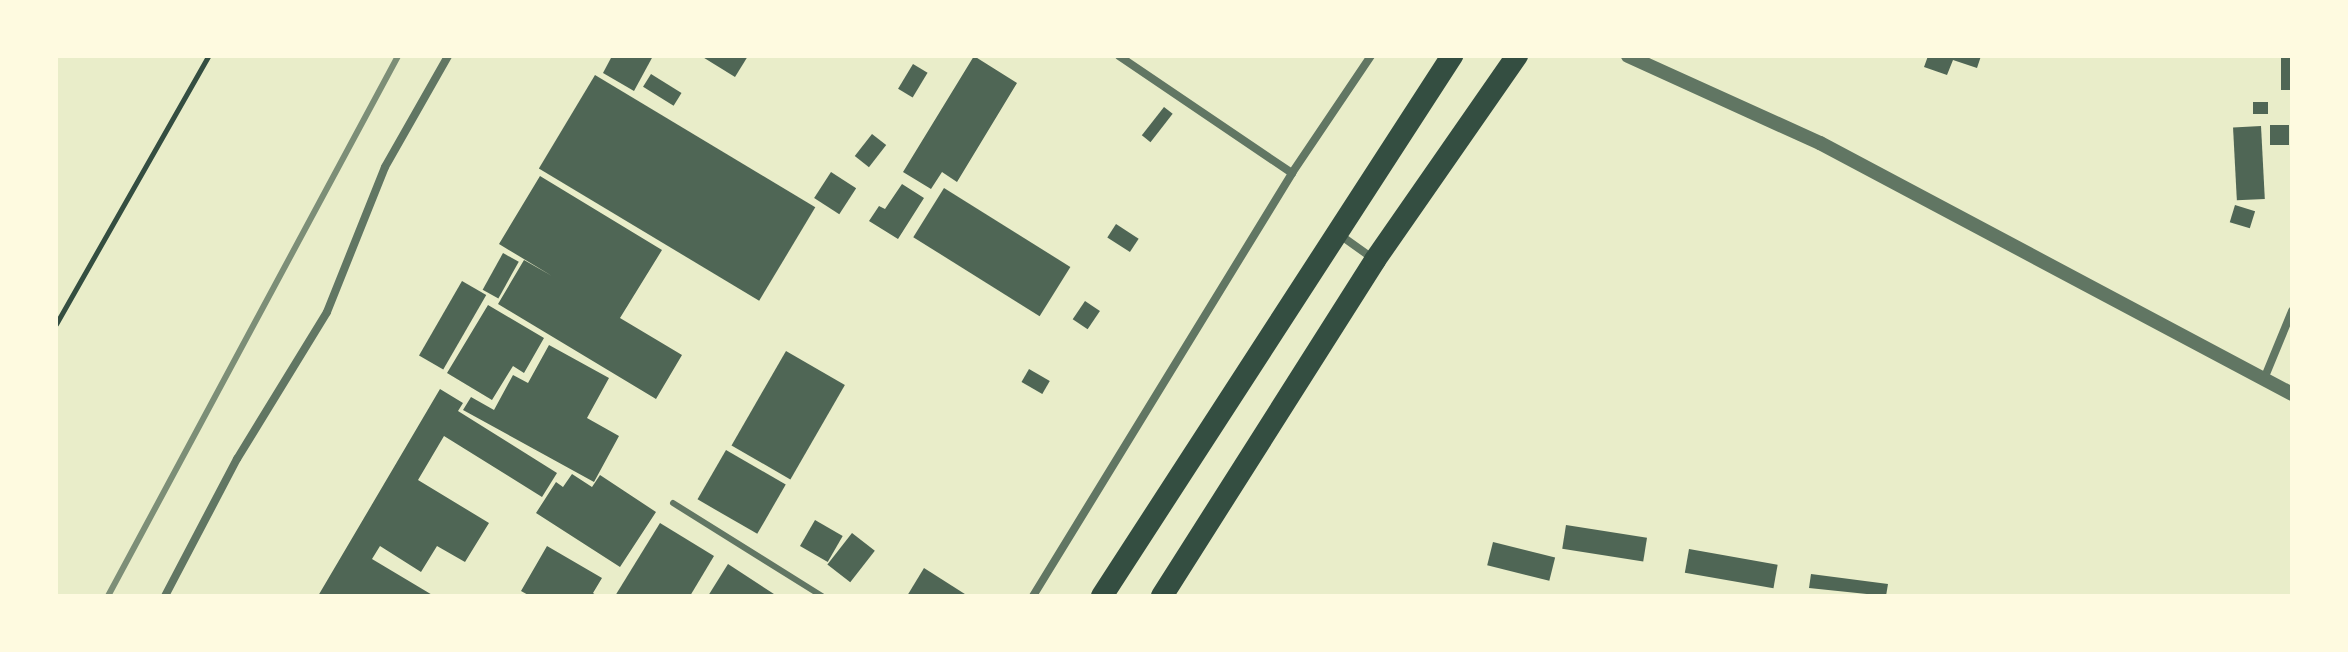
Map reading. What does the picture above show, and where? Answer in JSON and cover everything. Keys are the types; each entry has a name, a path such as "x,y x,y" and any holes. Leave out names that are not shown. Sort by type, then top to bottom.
{"highway":[{"path":"1102,596 1452,56"},
{"path":"1162,596 1375,260 1517,56"}],"street":[{"path":"165,596 237,459 327,312 385,167 448,56"},
{"path":"1119,56 1292,173"},
{"path":"1033,596 1292,173 1371,56"},
{"path":"1628,56 1820,143 2292,394"},
{"path":"1336,233 1375,260"},
{"path":"2264,379 2292,311"}],"lane":[{"path":"673,503 822,596"}],"path":[{"path":"56,324 208,56"}],"building":[{"path":"612,56 653,56 634,91 603,73"},
{"path":"701,56 748,56 735,77"},
{"path":"974,56 1017,83 957,182 942,172 931,189 903,172"},
{"path":"1928,56 1981,56 1977,68 1953,60 1947,75 1924,67"},
{"path":"2281,56 2292,56 2292,90 2281,90"},
{"path":"913,64 928,73 913,98 898,89"},
{"path":"651,74 682,93 674,106 643,87"},
{"path":"595,75 815,207 759,301 539,168"},
{"path":"2253,102 2268,102 2268,114 2253,114"},
{"path":"1164,107 1173,114 1151,142 1142,135"},
{"path":"2270,125 2289,125 2289,145 2270,145"},
{"path":"2261,126 2265,199 2237,200 2233,127"},
{"path":"872,134 886,145 869,167 855,156"},
{"path":"831,172 856,188 839,214 814,198"},
{"path":"540,176 662,250 620,318 682,355 656,399 498,304 524,260 552,276 499,244"},
{"path":"902,184 924,198 898,239 869,221 879,206 885,209"},
{"path":"944,188 1070,267 1040,316 913,237"},
{"path":"2235,205 2255,211 2250,228 2230,222"},
{"path":"1116,224 1139,239 1130,252 1107,237"},
{"path":"503,253 519,262 498,298 483,290"},
{"path":"462,281 486,295 443,369 419,355"},
{"path":"1085,301 1100,311 1088,329 1073,319"},
{"path":"488,305 544,338 524,373 513,366 492,400 447,373"},
{"path":"549,345 609,378 587,418 619,436 594,482 463,410 471,397 494,410 513,375 528,383"},
{"path":"786,351 845,385 790,479 732,445"},
{"path":"1029,369 1050,381 1042,394 1022,382"},
{"path":"440,389 463,403 458,411 557,473 542,497 444,436 418,480 489,523 465,562 437,546 421,572 380,546 372,559 434,596 318,596"},
{"path":"726,450 786,484 757,534 698,499"},
{"path":"572,474 592,487 600,475 656,512 620,567 536,513 556,482 563,487"},
{"path":"815,520 843,536 828,562 800,546"},
{"path":"660,523 714,556 690,596 615,596"},
{"path":"1566,525 1647,538 1643,562 1562,549"},
{"path":"852,533 875,551 850,582 827,565"},
{"path":"1493,542 1555,557 1549,581 1487,565"},
{"path":"547,546 602,578 593,593 597,596 530,596 521,591"},
{"path":"1689,549 1778,565 1773,588 1685,573"},
{"path":"728,564 777,596 708,596"},
{"path":"924,568 968,596 907,596"},
{"path":"1811,574 1888,584 1886,596 1809,588"}],"railway":[{"path":"108,596 398,56"}]}
